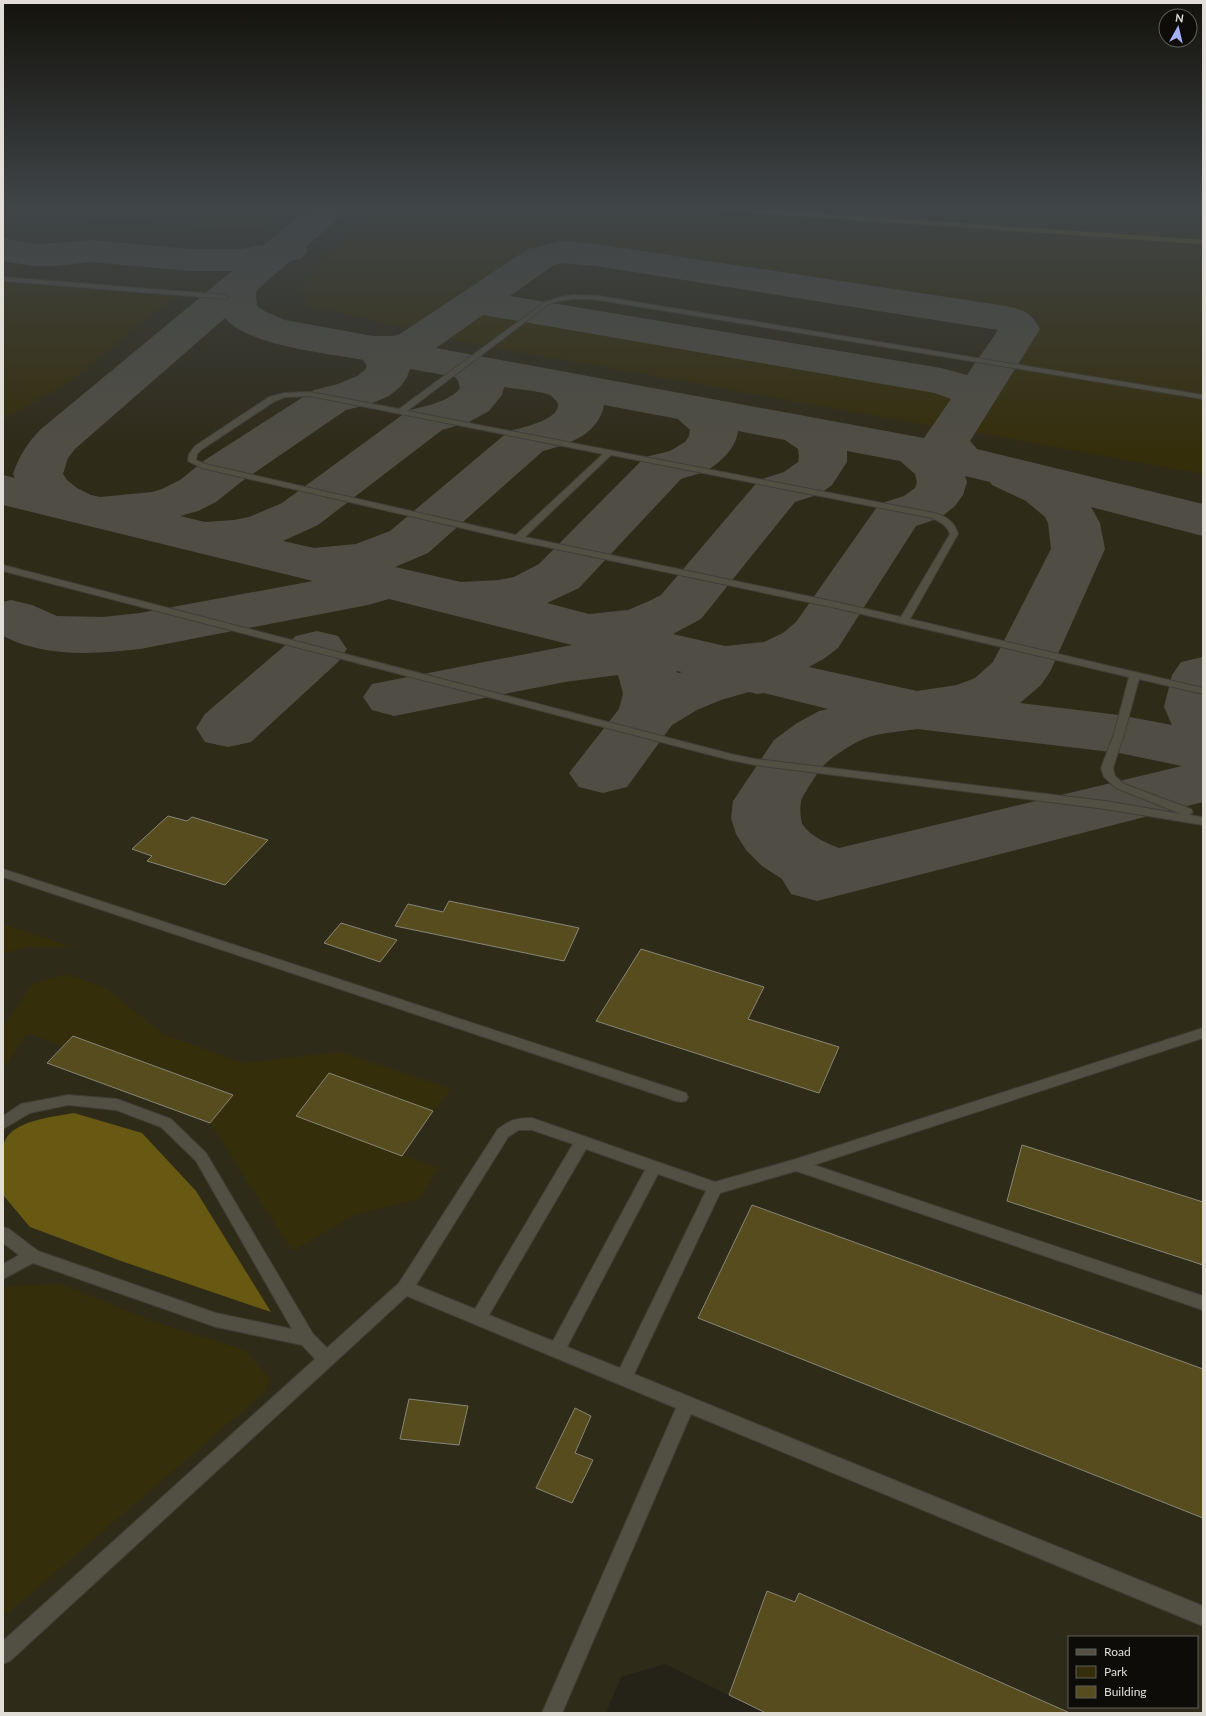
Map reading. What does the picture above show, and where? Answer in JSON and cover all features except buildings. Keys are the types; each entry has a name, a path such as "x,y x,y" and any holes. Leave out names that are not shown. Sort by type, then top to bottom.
{"lane":[{"path":"128,289 226,297"},
{"path":"401,411 547,303 557,298 571,296 599,298 1203,397"},
{"path":"904,621 954,534 953,527 946,520 915,512 310,394 284,395 272,399 198,448 193,454 192,461 202,466 518,538 836,605 904,621 1203,691"},
{"path":"518,538 609,453"},
{"path":"3,568 730,757 755,762 1106,805 1203,820"},
{"path":"1135,675 1119,734 1107,768 1110,777 1120,786 1203,820"},
{"path":"3,873 681,1097"},
{"path":"3,1654 405,1288 503,1133 516,1124 532,1124 583,1140 715,1188 796,1165 1203,1033"},
{"path":"3,1123 26,1108 68,1100 117,1105 166,1123 201,1157 307,1339 326,1359"},
{"path":"478,1318 583,1140"},
{"path":"796,1165 1203,1303"},
{"path":"557,1350 655,1166"},
{"path":"624,1377 715,1188"},
{"path":"3,1234 32,1256 216,1320 307,1339"},
{"path":"3,1272 32,1256"},
{"path":"405,1288 1203,1616"},
{"path":"552,1713 687,1403"}],"shaded area":[{"path":"3,289 1203,289 1203,1713 766,1713 665,1664 621,1677 606,1713 3,1713"},
{"path":"74,1113 142,1133 196,1191 271,1312 121,1261 30,1227 3,1195 2,1160 4,1143 8,1135 24,1124 45,1118"}],"green space":[{"path":"3,289 90,289 175,296 74,379 3,420"},
{"path":"476,289 416,330 306,305 301,290"},
{"path":"858,289 1203,289 1203,474 969,431 1039,317"},
{"path":"493,312 517,313 910,381 938,389 951,402 938,423 932,426 443,338 441,333 454,324 471,316"},
{"path":"3,924 72,947 27,947 3,954"},
{"path":"67,974 105,988 163,1034 242,1063 340,1052 451,1089 433,1111 329,1073 296,1115 438,1168 420,1199 357,1214 292,1251 210,1123 233,1094 73,1036 63,1046 27,1033 3,1071 3,1027 32,984"},
{"path":"62,1284 155,1322 245,1350 270,1379 265,1392 8,1613 3,1615 3,1289 8,1286"}],"taxiway":[{"path":"74,507 54,495 41,481 38,474 45,455 58,439 235,289"},
{"path":"238,289 236,303 244,316 259,325 276,331 470,367"},
{"path":"485,295 494,289"},
{"path":"818,289 1006,318 1016,323 1019,329 975,397"},
{"path":"373,349 397,349 415,343 485,295"},
{"path":"485,295 490,303 498,306 941,381 965,388 975,397"},
{"path":"108,511 155,507 180,500 198,491 223,471 330,400 354,394 373,386 385,377 389,366 384,356 377,350"},
{"path":"210,537 234,536 257,532 289,520 300,514 426,420 443,416 473,402 479,395 482,388 480,379 470,367"},
{"path":"470,367 692,408"},
{"path":"320,563 356,560 381,554 409,542 526,441 549,435 566,427 577,417 581,406 578,396 565,385"},
{"path":"959,459 947,448 946,441 975,397"},
{"path":"467,598 499,597 518,594 534,589 559,576 663,468 687,461 702,452 713,439 714,429 708,421 692,408"},
{"path":"692,408 800,428"},
{"path":"590,631 615,630 637,626 658,619 681,607 777,491 802,483 819,468 824,456 822,449 816,440 800,428"},
{"path":"800,428 917,450"},
{"path":"725,665 753,662 784,655 804,646 817,635 897,515 922,507 937,495 942,482 939,471 931,462 917,450"},
{"path":"917,450 996,468 1203,520"},
{"path":"917,710 974,701 997,691 1019,672 1078,549 1074,523 1066,509 1044,490 1010,474"},
{"path":"3,490 74,507"},
{"path":"74,507 725,665"},
{"path":"74,507 78,509"},
{"path":"11,617 29,626 50,633 103,635 140,631 368,588"},
{"path":"228,728 317,649"},
{"path":"394,697 565,664 631,655"},
{"path":"725,665 917,710"},
{"path":"642,666 649,676 654,693 650,712"},
{"path":"650,712 687,691 753,673 757,676"},
{"path":"1203,675 1196,707 1203,723"},
{"path":"835,872 806,862 787,850 771,834 766,818 767,801 797,754 820,737 842,725 872,716 917,710"},
{"path":"917,710 1119,734 1203,751"},
{"path":"603,773 650,712"},
{"path":"817,877 1203,782"}]}
